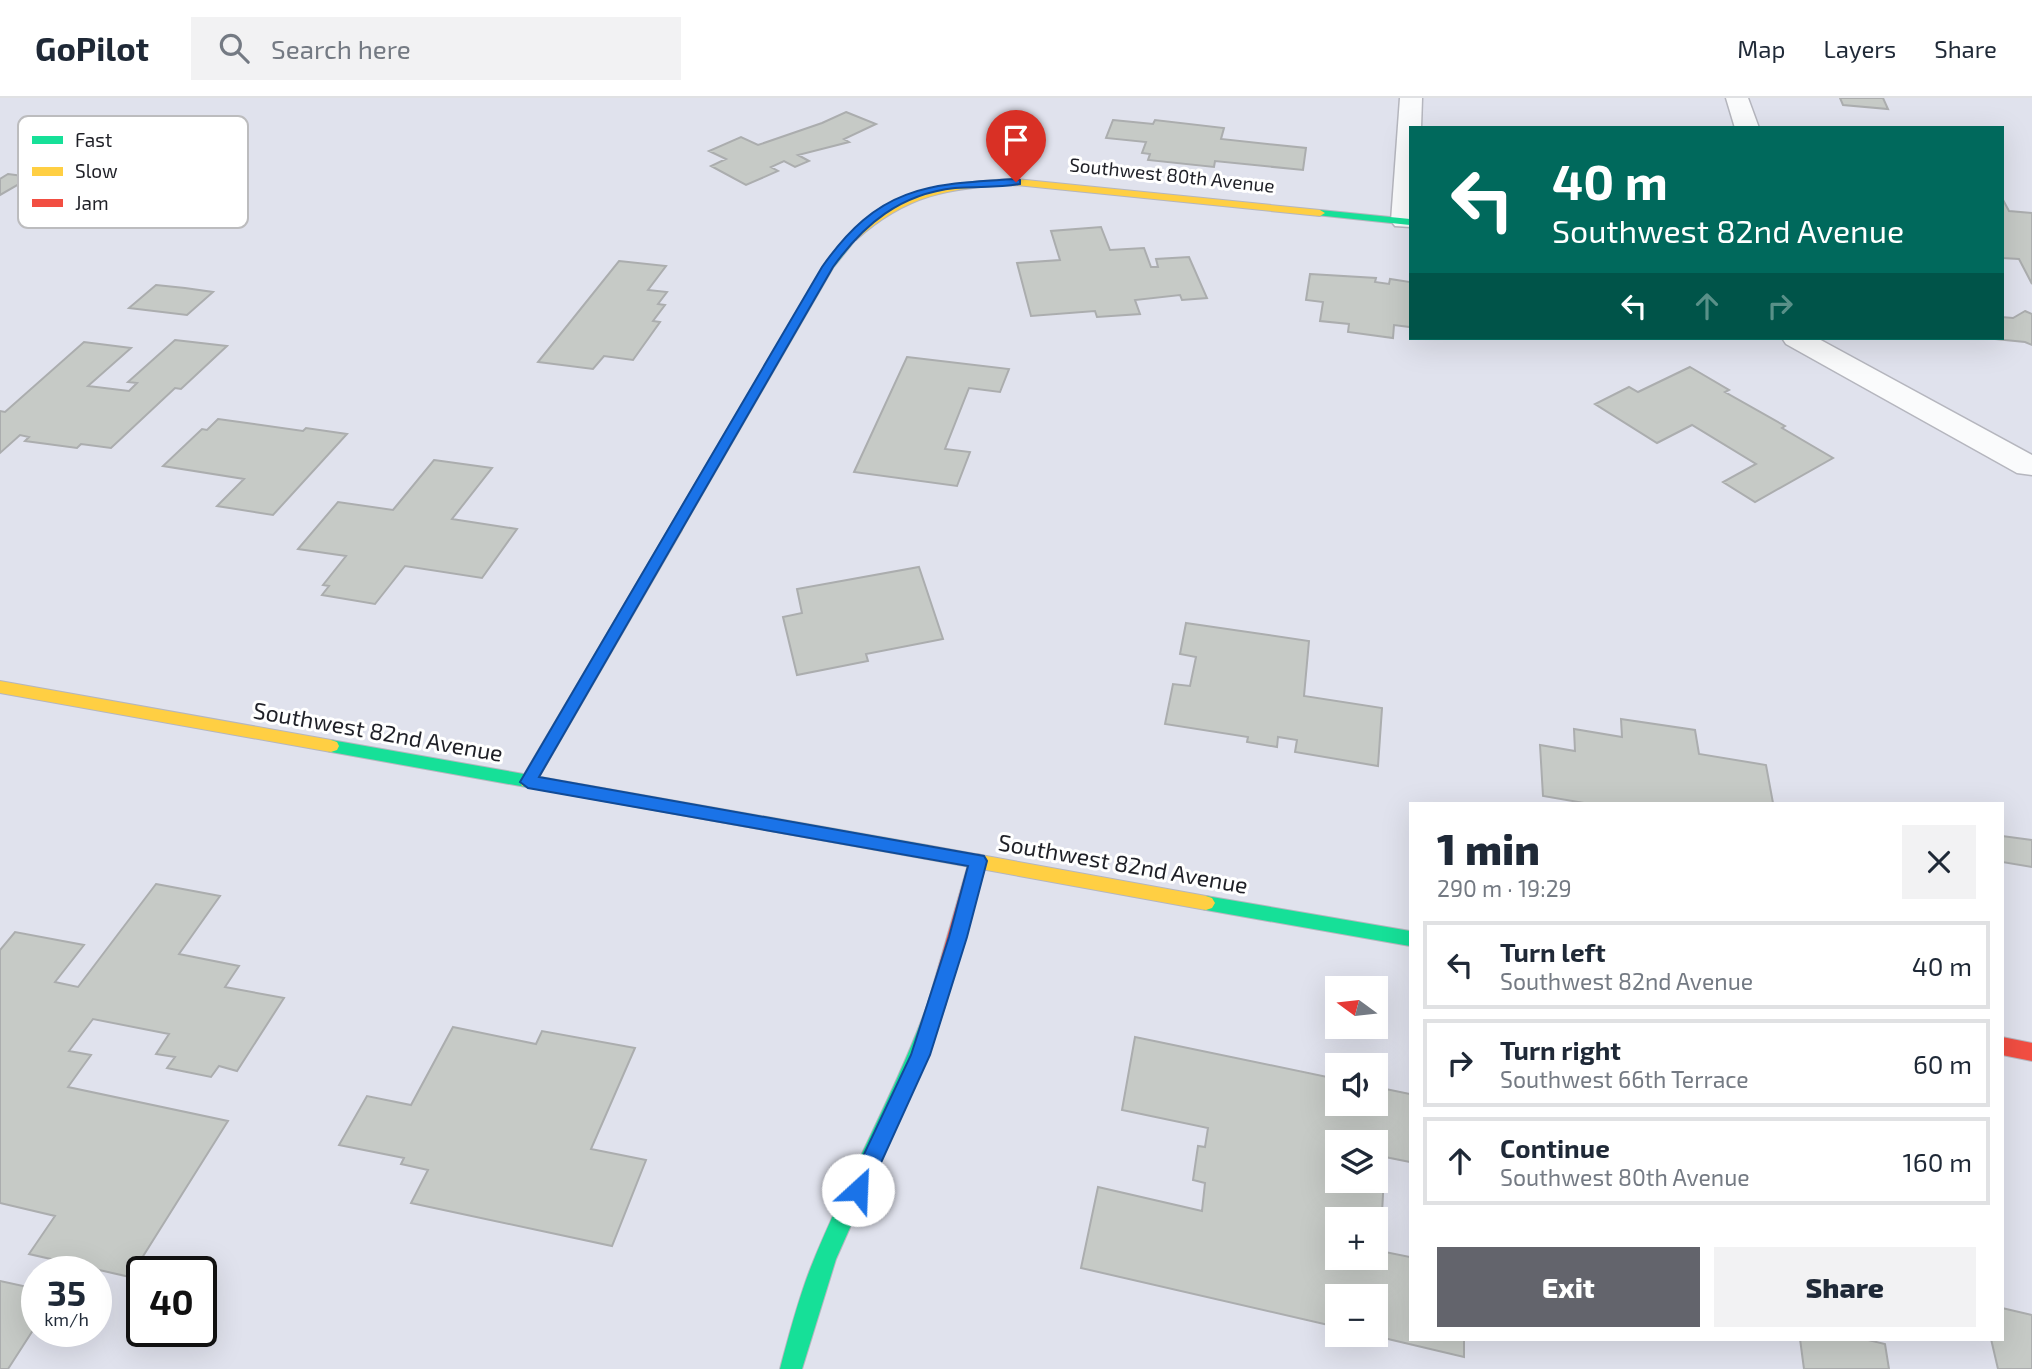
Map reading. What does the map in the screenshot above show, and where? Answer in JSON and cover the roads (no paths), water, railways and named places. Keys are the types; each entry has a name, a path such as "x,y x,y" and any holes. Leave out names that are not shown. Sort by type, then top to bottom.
{"street":[{"path":"1410,126 1411,98"},
{"path":"1737,98 1746,126"},
{"path":"1407,221 1409,160"},
{"name":"Southwest 80th Avenue","path":"528,782 828,267 858,227 890,204 952,185 1016,182 1407,221"},
{"path":"1800,340 2028,466"},
{"name":"Southwest 82nd Avenue","path":"0,687 1409,939"},
{"path":"791,1369 806,1312 827,1257 920,1055 958,937 978,861"},
{"path":"2004,1046 2032,1052"}]}
